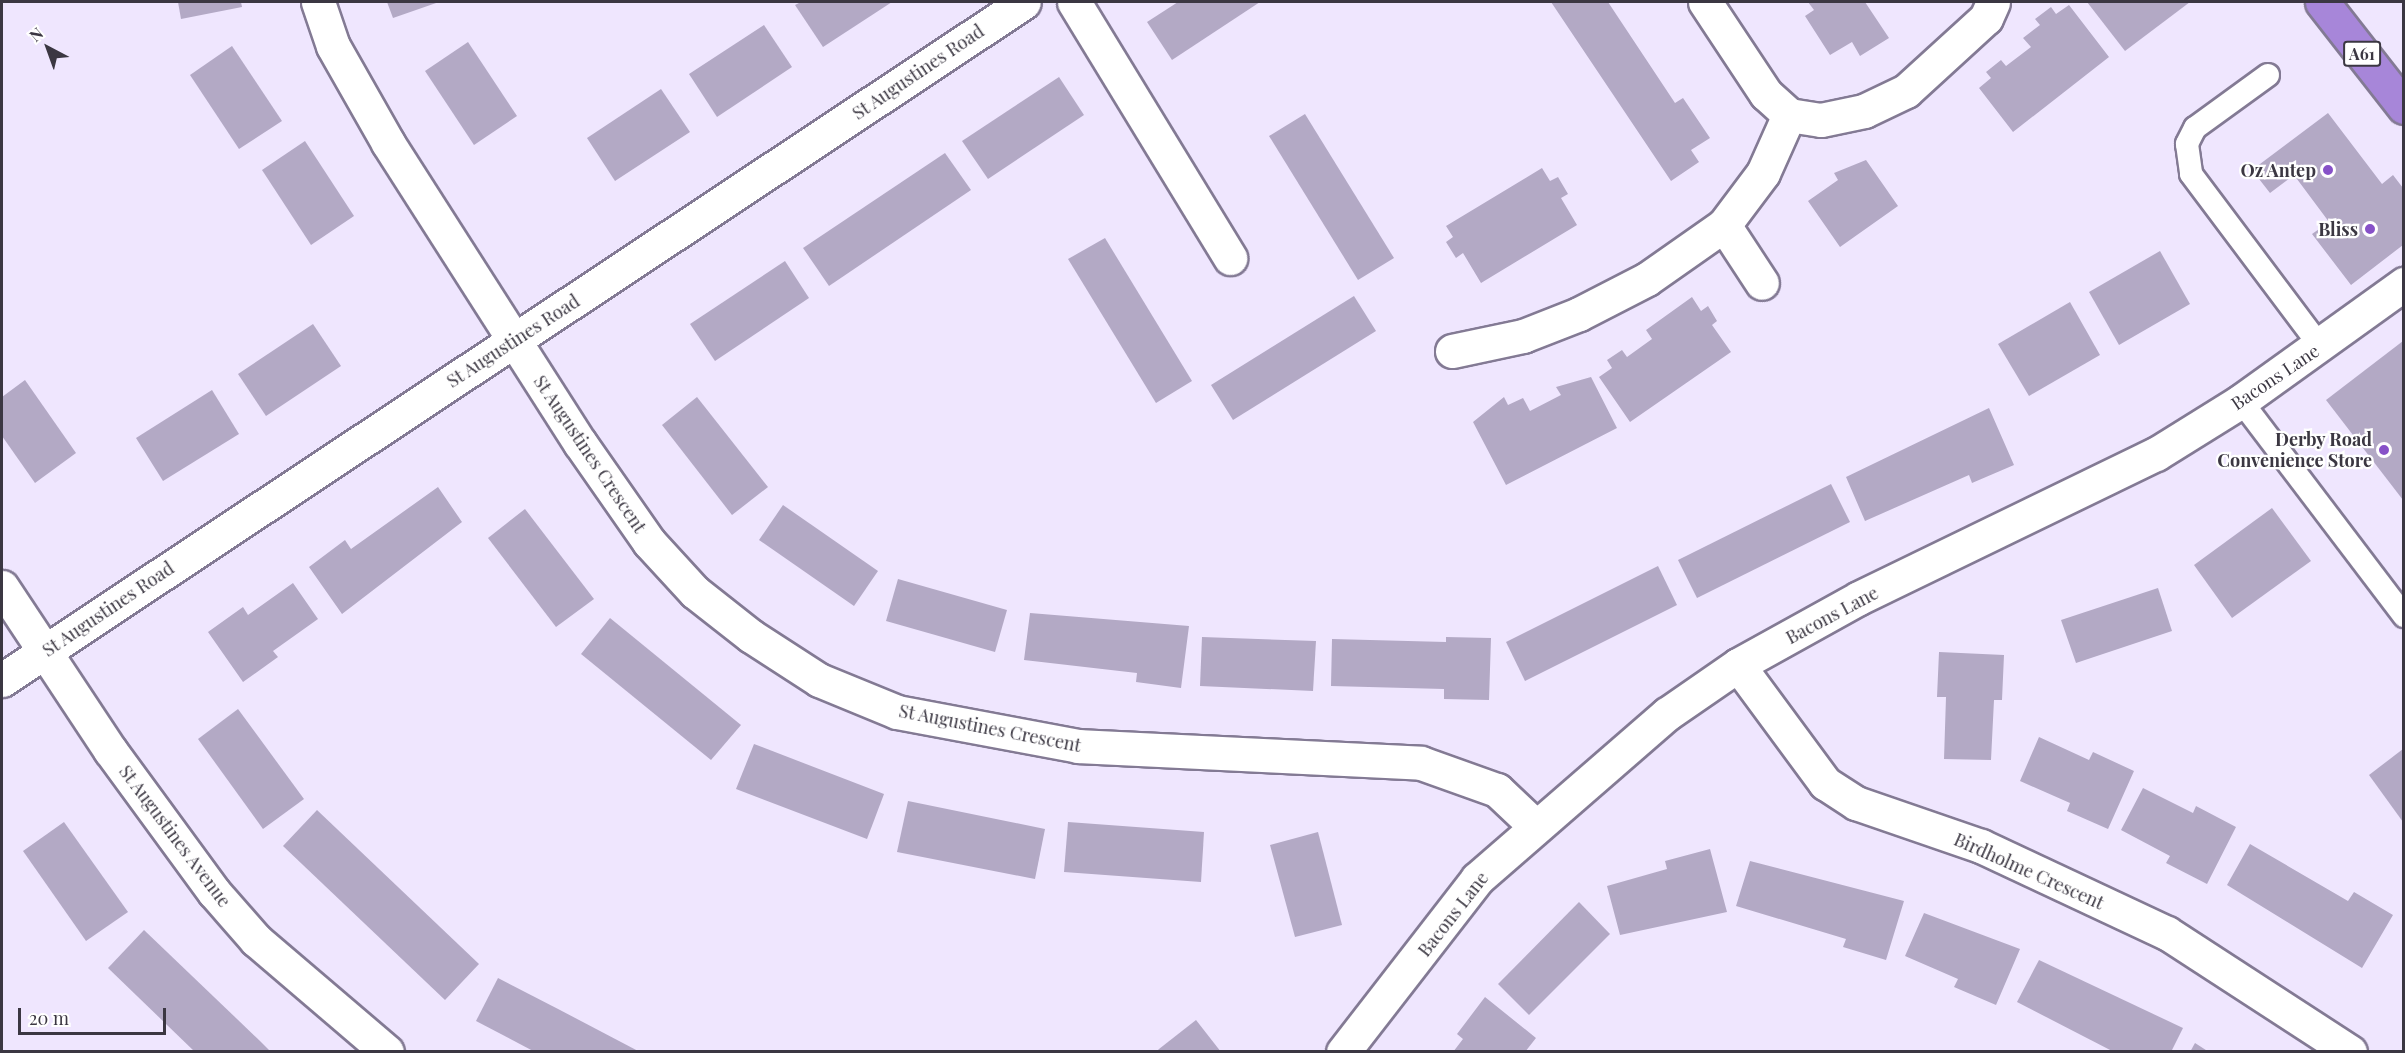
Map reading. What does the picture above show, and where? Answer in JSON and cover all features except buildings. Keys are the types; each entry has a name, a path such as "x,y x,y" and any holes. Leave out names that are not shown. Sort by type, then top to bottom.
{"highway":[{"name":"A61","path":"2322,2 2403,107"}],"street":[{"name":"St Augustines Crescent","path":"318,2 333,46 388,143 514,341 649,542 695,592 819,680 897,712 1078,746 1421,763 1497,790 1534,825"},
{"name":"St Augustines Road","path":"2,680 1024,2"},
{"path":"1074,2 1230,258"},
{"path":"1705,2 1766,94 1789,115 1821,120 1864,111 1906,91 1986,18 1993,2"},
{"path":"1452,351 1523,336 1579,314 1647,279 1724,225 1763,173 1789,115"},
{"path":"1724,225 1762,283"},
{"name":"Bacons Lane","path":"1343,1052 1477,879 1534,825 1667,714 1738,666 1859,598 2156,454 2321,347 2403,284"},
{"name":"St Augustines Avenue","path":"2,587 44,651 214,892 256,940 387,1052"},
{"name":"Birdholme Crescent","path":"1738,666 1825,783 1856,803 1981,846 2167,933 2350,1052"}],"lane":[{"path":"2268,75 2195,128 2187,144 2191,174 2321,347"},
{"path":"2241,401 2403,616"}],"place":[{"name":"Oz Antep","path":"2328,170"},
{"name":"Bliss","path":"2370,229"},
{"name":"Derby Road Convenience Store","path":"2384,450"}]}
